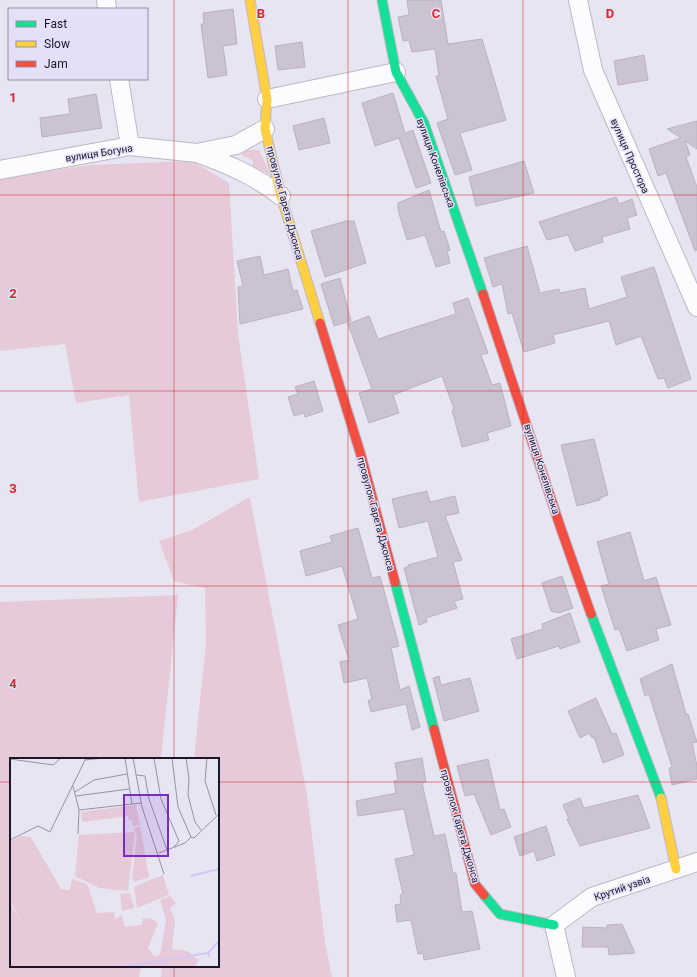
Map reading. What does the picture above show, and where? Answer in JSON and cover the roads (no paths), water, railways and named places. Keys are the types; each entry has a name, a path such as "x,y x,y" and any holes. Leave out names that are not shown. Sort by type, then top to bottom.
{"street":[{"name":"провулок Гарета Джонса","path":"250,0 267,99 265,129 281,196 360,452 475,884 500,914 554,925"},
{"name":"вулиця Конелівська","path":"382,0 396,72 424,123 598,635 664,805 676,869"},
{"name":"вулиця Простора","path":"578,0 593,70 697,307"},
{"path":"267,99 396,72"},
{"path":"119,80 130,146"},
{"name":"вулиця Богуна","path":"0,170 130,146 197,152 236,145 265,129"},
{"path":"197,152 238,168 263,181 281,196"},
{"name":"Крутий узвіз","path":"554,925 592,897 697,862"},
{"path":"554,925 566,977"}]}
